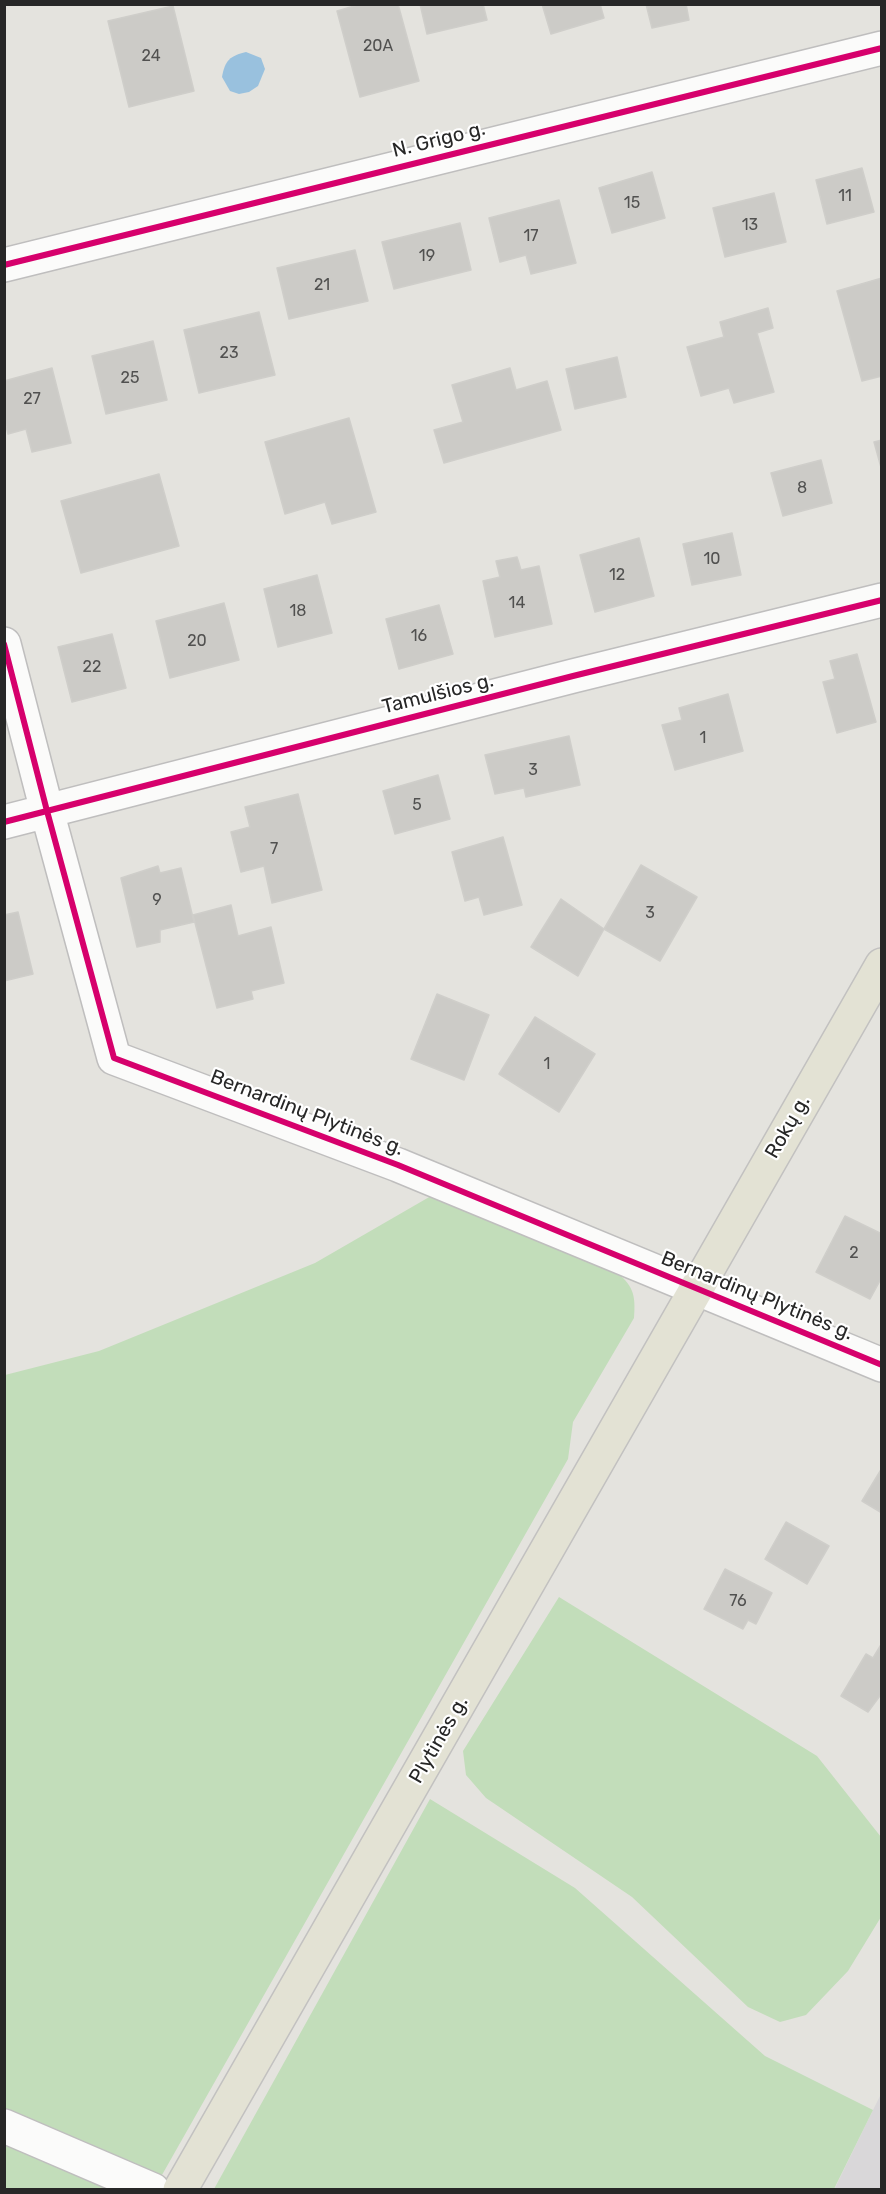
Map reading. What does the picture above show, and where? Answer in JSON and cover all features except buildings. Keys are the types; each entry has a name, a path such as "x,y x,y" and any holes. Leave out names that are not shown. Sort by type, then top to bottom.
{"main road":[{"name":"Rokų g.","path":"696,1289 882,965"},
{"name":"Plytinės g.","path":"180,2190 696,1289"}],"street":[{"name":"N. Grigo g.","path":"4,265 882,48"},
{"name":"Tamulšios g.","path":"4,822 561,679 882,600"},
{"name":"Bernardinų Plytinės g.","path":"4,644 114,1058 398,1165 882,1365"},
{"path":"4,2126 153,2190"}],"shaded area":[{"path":"881,2094 881,2189 834,2190 873,2110"}],"green space":[{"path":"431,1196 614,1270 625,1280 632,1291 634,1318 573,1422 568,1459 154,2189 5,2190 5,1375 99,1351 315,1263"},
{"path":"559,1597 817,1756 881,1837 881,1917 848,1971 806,2015 780,2022 748,2007 632,1897 486,1798 466,1775 463,1751"},
{"path":"430,1799 575,1888 765,2056 873,2110 834,2189 214,2189"}],"water":[{"path":"246,52 261,58 265,69 258,86 249,92 239,94 230,91 222,77 229,60"}],"cycle path":[{"path":"4,265 882,48"},
{"path":"4,822 573,676 882,600"},
{"path":"4,644 114,1058 398,1165 882,1365"}]}
